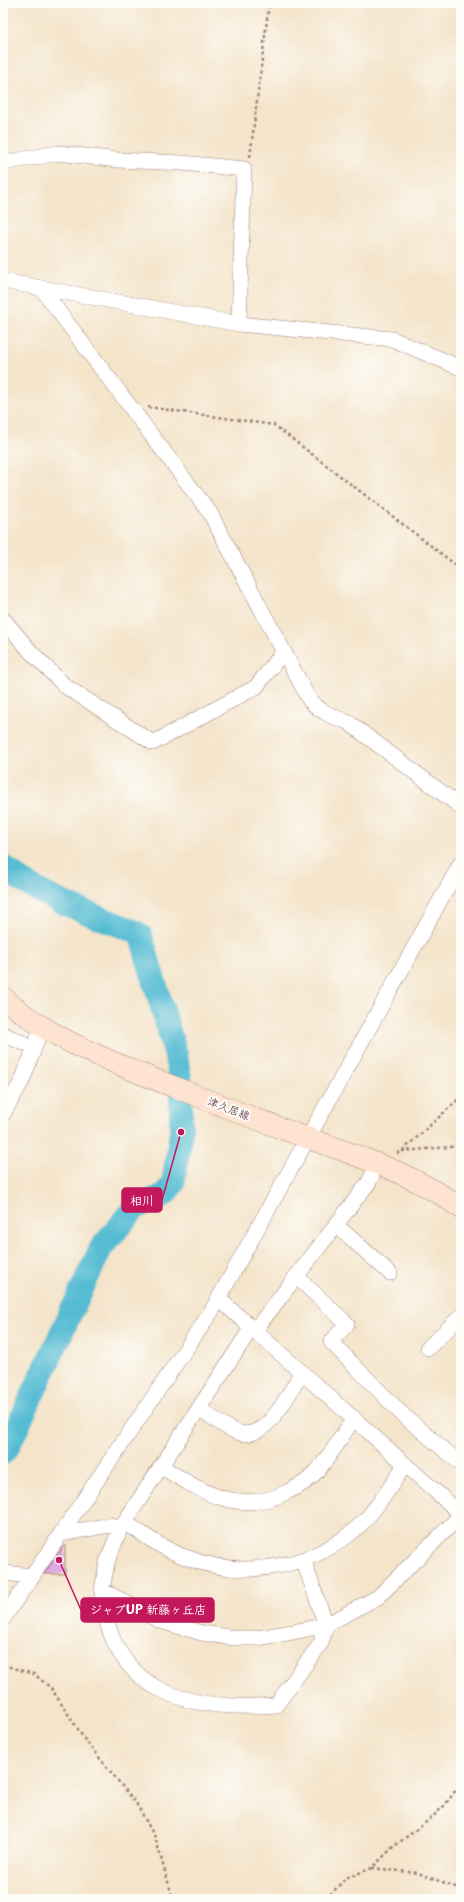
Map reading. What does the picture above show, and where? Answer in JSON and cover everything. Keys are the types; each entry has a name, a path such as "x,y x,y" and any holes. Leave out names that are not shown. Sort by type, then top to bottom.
{"main road":[{"name":"津久居線","path":"3,997 42,1027 94,1054 308,1138 378,1162 418,1181 461,1208"}],"street":[{"path":"3,163 58,153 118,160 182,163 244,169 239,324"},
{"path":"3,281 239,324 392,339 461,368"},
{"path":"41,288 218,526 310,701 332,717 348,722 461,807"},
{"path":"3,619 30,650 65,686 153,743 256,687 283,652"},
{"path":"3,1619 62,1534 219,1298 461,863"},
{"path":"3,1114 22,1081 42,1027"},
{"path":"3,1034 23,1043"},
{"path":"303,1559 326,1625 320,1643 276,1705 233,1707 199,1703 156,1688 137,1673 127,1662 115,1644 108,1628 104,1614 102,1590 106,1562 122,1526 254,1328 369,1182 378,1162"},
{"path":"336,1225 390,1273"},
{"path":"296,1276 347,1324 331,1342 403,1415 461,1464"},
{"path":"102,1590 160,1621 202,1633 235,1638 257,1638 326,1625 378,1597 461,1514 219,1298"},
{"path":"428,1348 461,1316"},
{"path":"199,1409 234,1431 245,1434 256,1433 268,1425 302,1372"},
{"path":"162,1466 194,1487 218,1498 236,1501 264,1500 284,1494 312,1477 354,1418"},
{"path":"62,1534 110,1525 122,1526 176,1553 213,1566 240,1569 263,1569 303,1559 337,1542 364,1521 392,1485 405,1464"},
{"path":"8,1574 33,1576"}],"path":[{"path":"244,169 249,163 269,3"},
{"path":"127,404 274,425 461,569"},
{"path":"378,1162 402,1151 461,1097"},
{"path":"402,1151 461,1146"},
{"path":"3,1665 34,1674 51,1688 85,1740 136,1803 155,1837 173,1899"},
{"path":"326,1899 346,1878 372,1868 393,1847 429,1820 445,1805 461,1783"},
{"path":"372,1868 418,1873 461,1889"}],"building":[{"path":"65,1545 65,1574 44,1574 56,1557"}],"waterway":[{"path":"3,866 17,878 33,888 66,904 136,932 141,936 176,1055 181,1086 181,1132 173,1184 164,1195 135,1208 101,1248 9,1445 3,1453"}],"place":[{"name":"相川","path":"181,1132"},
{"name":"ジャブUP 新藤ヶ丘店","path":"59,1560"}]}
